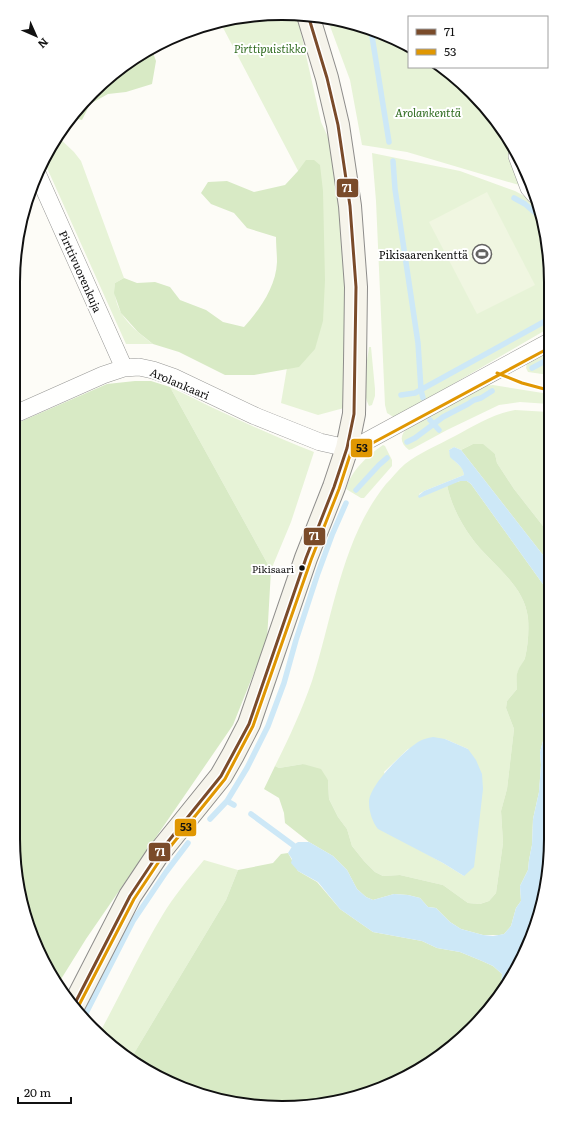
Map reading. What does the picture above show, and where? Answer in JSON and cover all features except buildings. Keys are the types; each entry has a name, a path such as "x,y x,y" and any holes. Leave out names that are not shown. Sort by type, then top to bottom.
{"street":[{"path":"76,1001 130,896 158,854 221,776 240,743 249,724 306,558 334,487 347,448 354,414 356,287 350,206 338,125 327,78 310,22"},
{"name":"Pirttivuorenkuja","path":"41,181 124,368"},
{"path":"347,448 365,442 544,345"},
{"name":"Arolankaari","path":"20,412 103,375 124,368 139,367 154,370 173,377 254,416 320,442 347,448"}],"green space":[{"name":"Pirttipuistikko","path":"282,20 297,21 321,122 333,148 339,186 347,291 344,408 318,415 281,403 315,203 223,27 248,22"},
{"name":"Arolankenttä","path":"329,24 366,34 398,47 408,52 408,68 433,68 455,85 479,109 500,136 517,166 526,187 407,152 362,145 350,80"},
{"path":"153,54 156,61 152,84 126,92 108,94 90,104 109,85 136,64"},
{"path":"90,104 82,120 77,119"},
{"path":"61,140 81,161 124,278 115,283 115,293 120,311 138,332 153,344 126,344 47,167"},
{"path":"372,153 460,171 515,191 530,199 535,214 542,248 544,331 395,418 387,413 385,405 376,201"},
{"path":"306,160 314,160 320,165 323,191 325,280 323,321 315,349 299,367 254,375 225,375 179,352 153,344 138,332 121,313 114,293 115,283 124,278 137,283 155,282 170,287 180,300 206,310 223,322 244,327 256,313 274,280 277,262 276,237 247,228 234,213 211,204 201,193 208,182 227,181 254,192 285,185"},
{"name":"Pikisaarenkenttä","path":"487,192 535,285 477,314 429,222"},
{"path":"369,347 371,347 375,396 372,405 369,406 366,399 365,385"},
{"path":"544,354 544,374 528,372 526,368 527,363"},
{"path":"151,381 170,387 271,570 267,640 233,725 86,939 61,980 47,955 34,923 22,873 20,839 20,422 107,384"},
{"path":"493,385 544,393 544,404 520,402 499,405 412,449 409,450 404,445 402,442 402,436 408,428 484,386"},
{"path":"170,387 223,413 314,452 291,522 271,570"},
{"path":"515,410 544,412 544,527 514,489 497,463 495,454 473,444 461,450 454,447 449,450 452,458 463,469 464,475 419,494 421,497 447,485 453,506 463,525 479,547 505,574 520,594 528,618 528,638 525,658 517,673 517,689 507,701 506,708 514,729 507,789 501,811 503,843 496,893 489,901 480,904 468,903 443,885 400,875 383,876 375,872 352,846 347,829 338,817 329,799 328,780 303,764 279,768 275,766 308,692 340,578 359,528 371,505 386,484 402,466 410,460 499,414","holes":["445,739 468,749 464,876 416,848 384,772 408,749"]},
{"path":"473,444 483,444 495,454 497,463 514,489 544,527 544,556 461,450"},
{"path":"383,445 385,446 392,460 392,466 364,498 361,498 346,489 348,482 361,464"},
{"path":"460,481 467,481 471,484 544,586 544,737 540,752 541,765 539,792 533,819 532,845 528,870 520,886 521,901 516,908 511,926 504,934 500,935 483,935 461,929 450,922 436,908 428,907 420,898 394,894 373,900 366,897 357,889 347,870 333,856 309,842 285,823 284,813 279,798 264,789 275,766 279,768 303,764 321,769 328,780 329,799 338,817 347,829 352,846 375,872 383,876 400,875 443,885 468,903 480,904 489,901 496,893 503,843 501,811 507,789 514,729 506,708 507,701 517,689 519,668 525,658 528,638 528,618 520,594 513,584 479,547 467,531 456,512 447,485"},
{"path":"288,853 298,871 317,882 340,909 373,932 422,941 437,948 460,952 493,966 502,974 501,983 479,1012 455,1036 428,1057 382,1081 333,1096 316,1099 282,1101 248,1099 231,1096 182,1081 136,1057 133,1055 226,900 238,870 273,863 281,854"},
{"path":"204,860 238,870 226,900 133,1055 102,1029 162,916 187,880"}],"water":[{"path":"454,447 461,450 544,556 544,586 471,484 467,481 460,481 419,498 418,496 424,491 464,475 461,467 450,457 449,450"},
{"path":"544,708 544,722 542,715"},
{"path":"433,737 445,739 468,749 476,760 482,774 483,789 474,867 464,876 443,863 378,829 373,821 370,810 370,796 380,779 404,753 418,742"},
{"path":"544,737 544,839 542,873 530,923 517,955 501,983 502,974 493,966 460,952 437,948 422,941 373,932 340,909 318,882 298,871 291,863 292,859 288,853 293,845 298,842 309,842 333,856 347,870 357,889 366,897 373,900 394,894 420,898 428,907 436,908 450,922 461,929 483,935 493,936 504,934 511,926 516,908 521,901 520,886 528,870 532,845 533,819 539,792 541,765 540,752"}],"waterway":[{"path":"372,36 389,142"},
{"path":"393,161 395,189 418,343 421,390 423,398"},
{"path":"514,198 525,204 534,212"},
{"path":"401,395 415,393 544,322"},
{"path":"532,368 544,362"},
{"path":"407,442 415,438 443,417 492,391"},
{"path":"430,420 439,430"},
{"path":"356,490 387,458"},
{"path":"210,819 227,801 247,768 268,726 284,683 296,640 318,573 346,503"},
{"path":"227,801 234,805"},
{"path":"251,814 293,845"},
{"path":"86,1013 133,921 166,872 188,843"}],"transit line":[{"name":"71","path":"76,1001 130,896 158,854 221,776 249,724 306,558 334,487 347,448 354,414 356,287 350,206 338,125 327,78 310,22"},
{"name":"53","path":"79,1005 134,899 162,857 225,779 253,726 311,560 339,489 351,452 367,446 544,351"},
{"name":"53","path":"497,373 522,383 544,389"}],"place":[{"name":"Pikisaarenkenttä","path":"482,254"},
{"name":"Pikisaari","path":"302,568"}]}
